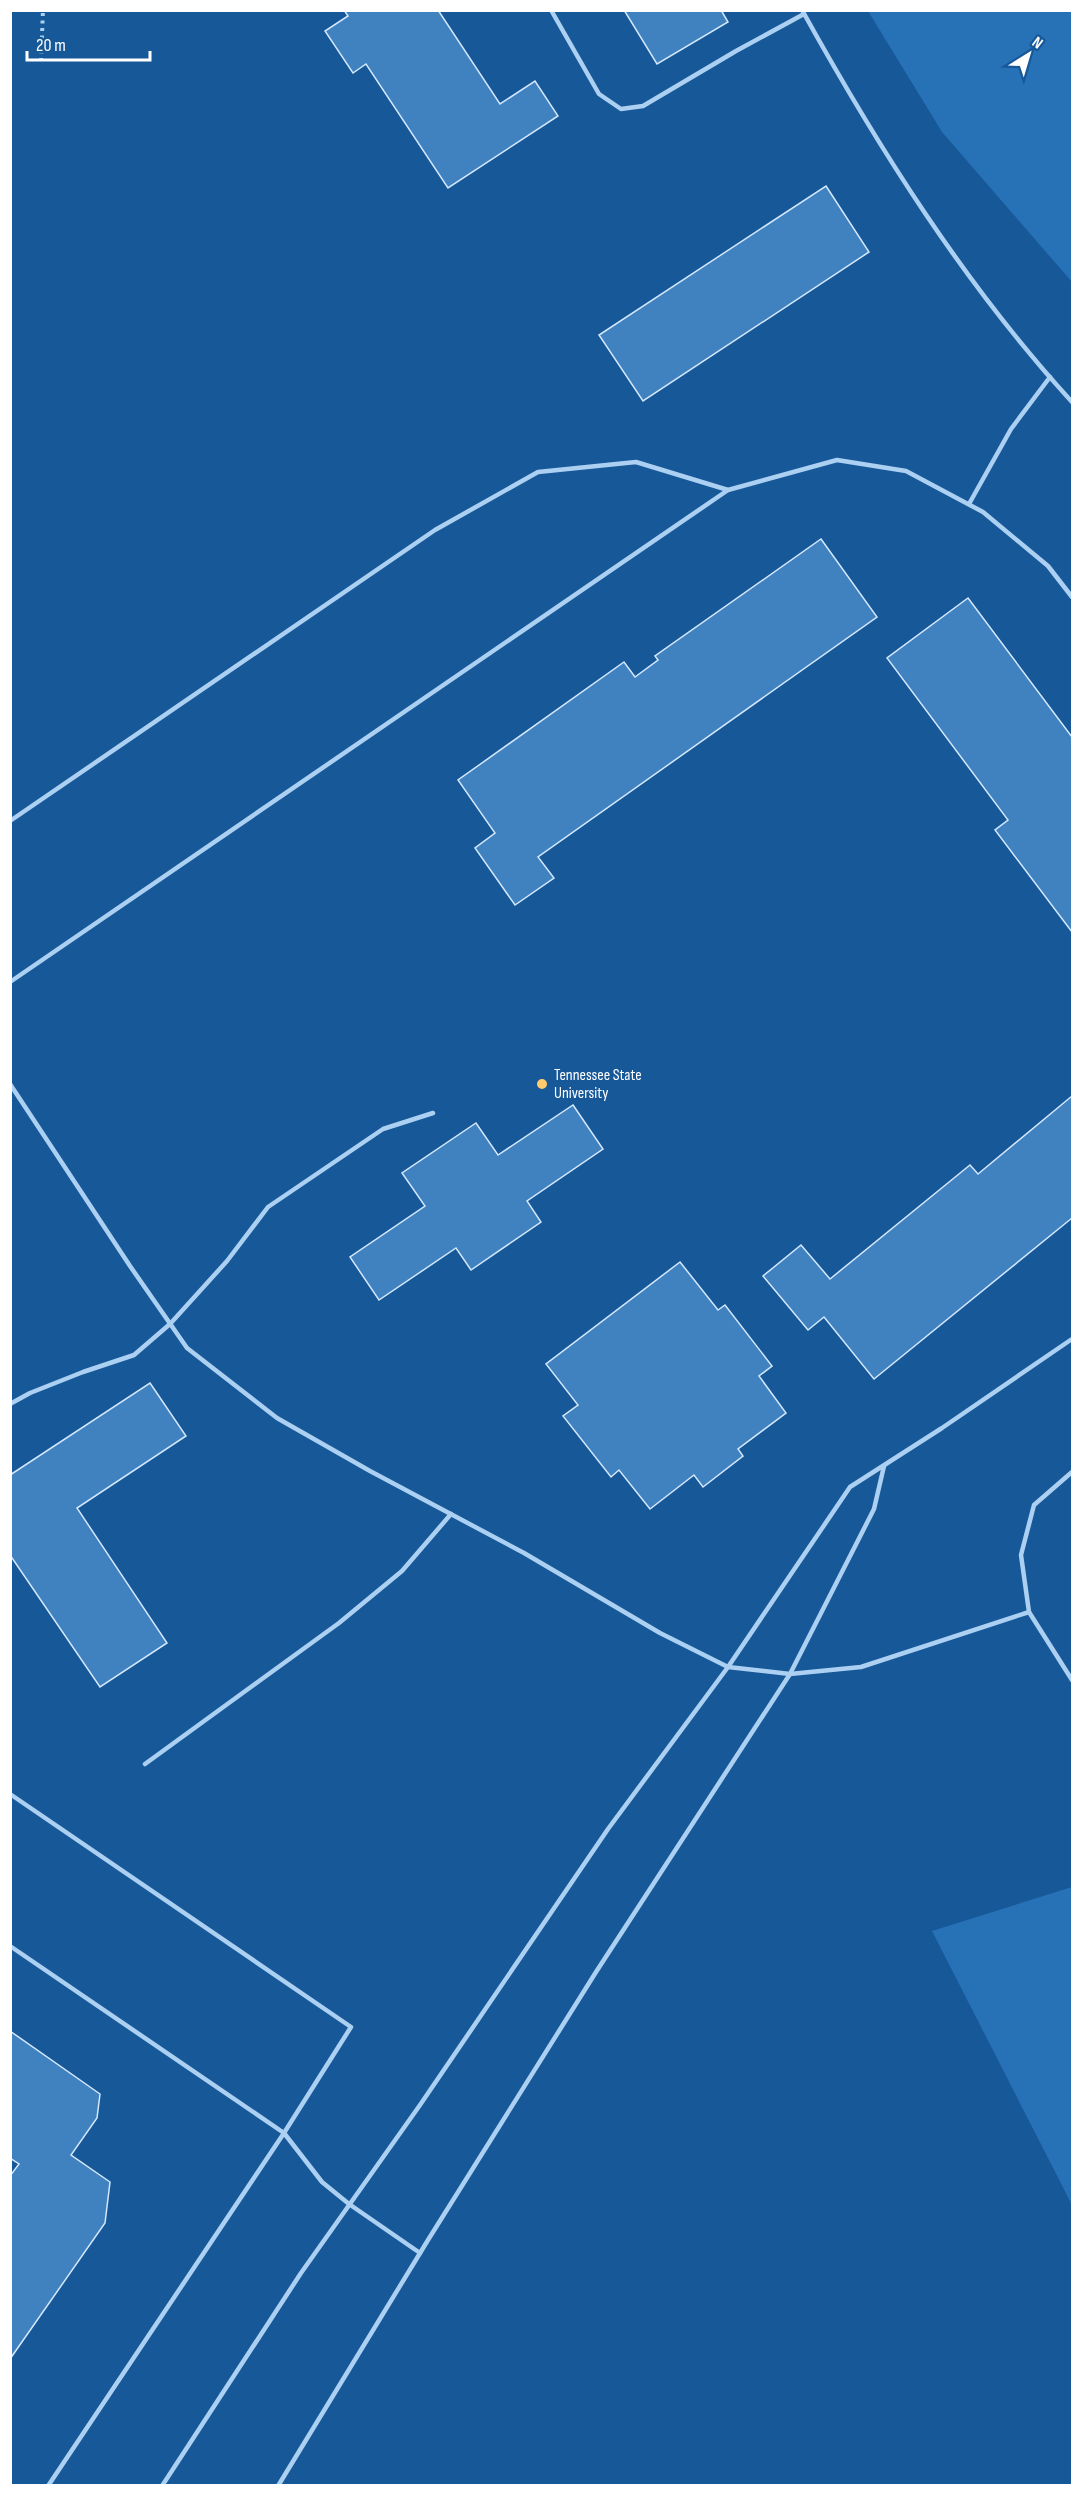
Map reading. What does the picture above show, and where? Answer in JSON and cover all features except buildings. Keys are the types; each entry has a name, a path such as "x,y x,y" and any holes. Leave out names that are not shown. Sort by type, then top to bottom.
{"lane":[{"path":"551,10 598,94 621,109 643,106 803,12 829,61 924,215 1037,364 1072,402"},
{"path":"969,504 1011,429 1050,377"},
{"path":"10,982 728,490 837,460 906,471 983,512 1048,566 1072,597"},
{"path":"10,821 435,530 538,472 636,462 728,490"},
{"path":"10,1084 187,1348 277,1418 524,1553 660,1633 728,1667 790,1674 861,1667 1029,1612"},
{"path":"10,1404 51,1384 134,1355 170,1324 227,1261 268,1207 383,1128 433,1113"},
{"path":"162,2486 295,2283 420,2105 608,1829 728,1667 850,1487 1072,1339"},
{"path":"278,2486 420,2253 596,1972 790,1674 874,1509 884,1466"},
{"path":"1072,1472 1034,1505 1021,1555 1029,1612 1072,1680"},
{"path":"145,1764 339,1623 402,1571 451,1514"},
{"path":"10,1794 351,2027 284,2133 48,2486"},
{"path":"10,1946 284,2133 322,2182 350,2205 420,2253"}],"path":[{"path":"41,61 43,10"}],"shaded area":[{"path":"868,11 1072,11 1072,282 942,132"},
{"path":"1072,1887 1072,2205 932,1931"}],"place":[{"name":"Tennessee State University","path":"542,1084"}]}
